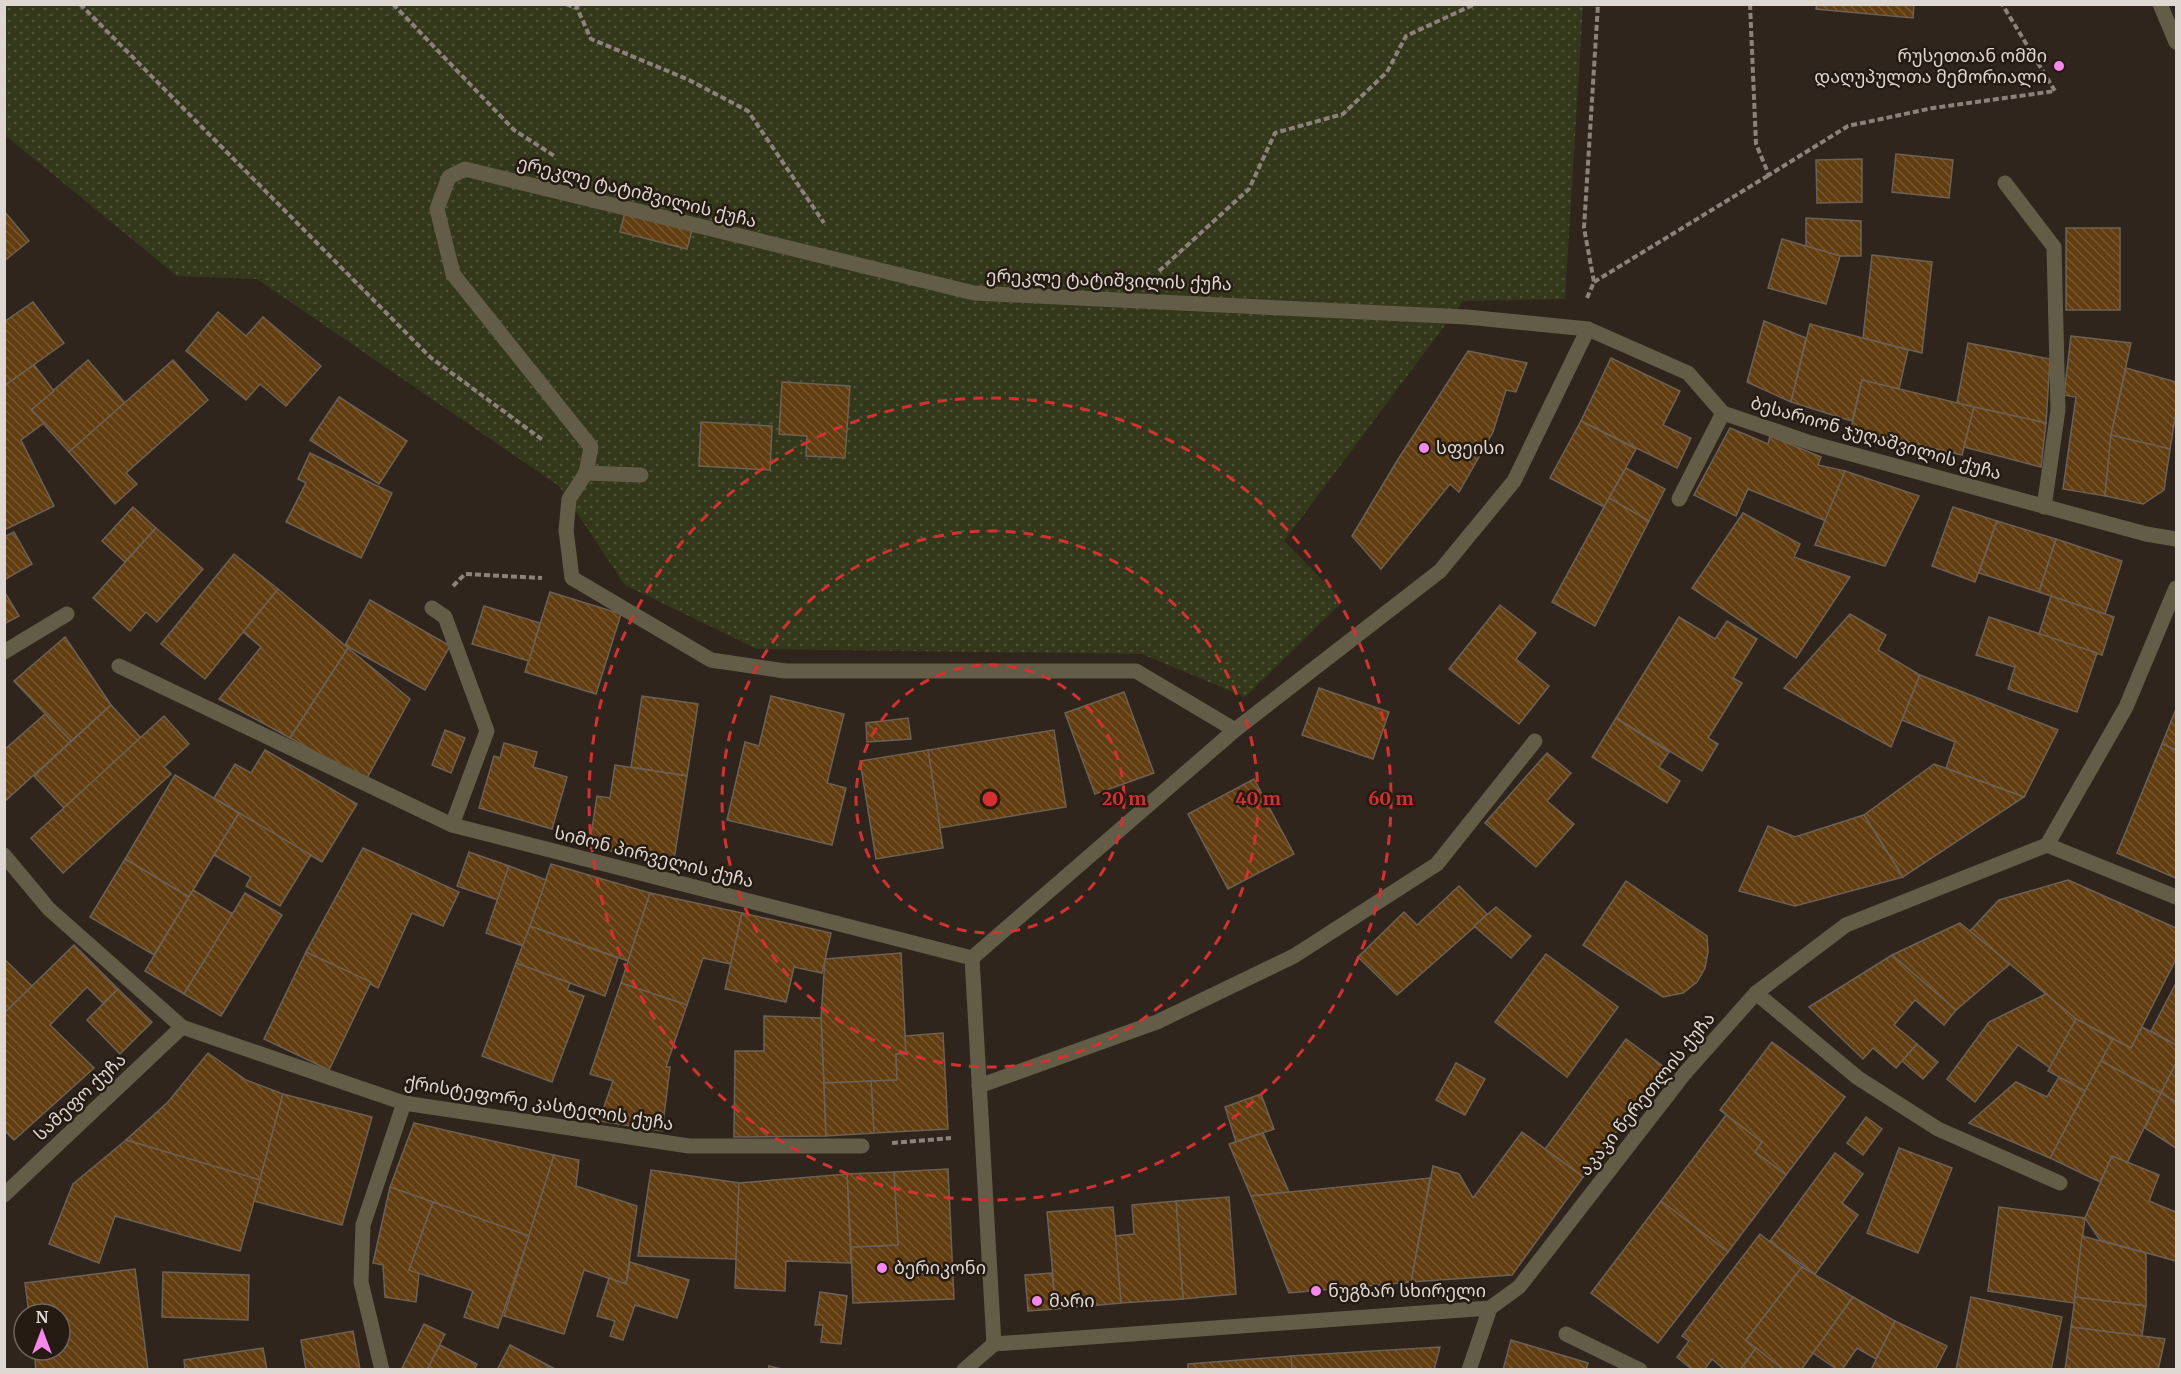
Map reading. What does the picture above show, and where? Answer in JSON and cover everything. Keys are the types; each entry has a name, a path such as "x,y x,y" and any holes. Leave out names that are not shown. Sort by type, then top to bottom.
{"street":[{"path":"2160,4 2176,42"},
{"name":"ერეკლე ტატიშვილის ქუჩა","path":"591,447 453,274 437,209 449,177 465,169 974,294 1127,299 1467,316 1580,329"},
{"path":"2005,183 2054,247 2058,410 2044,507"},
{"path":"994,1344 972,958 1235,730 1440,571 1514,481 1580,329"},
{"name":"ბესარიონ ჯუღაშვილის ქუჩა","path":"1580,329 1688,373 1723,413 1811,443 2146,534 2176,539"},
{"path":"1679,499 1723,413"},
{"path":"591,447 586,473 569,499 566,530 572,578 711,660 785,671 1136,671 1235,730"},
{"path":"586,473 641,475"},
{"path":"2176,588 2126,707 2047,845 2176,897"},
{"path":"432,609 445,617 486,731 452,825"},
{"path":"4,652 68,614"},
{"name":"სიმონ პირველის ქუჩა","path":"119,666 452,825 972,958"},
{"path":"979,1086 1157,1022 1294,956 1437,864 1535,741"},
{"name":"აკაკი წერეთლის ქუჩა","path":"1490,1308 1519,1287 1685,1073 1756,993 1846,925 2047,845"},
{"name":"ქრისტეფორე კასტელის ქუჩა","path":"4,855 49,909 182,1027 404,1103 689,1146 862,1146"},
{"path":"1756,993 1858,1078 1938,1129 2060,1183"},
{"name":"სამეფო ქუჩა","path":"4,1195 182,1027"},
{"path":"382,1370 361,1282 363,1225 404,1103"},
{"path":"964,1370 994,1344 1490,1308 1468,1370"},
{"path":"1566,1334 1640,1370"}],"path":[{"path":"80,4 430,357 572,462 591,447"},
{"path":"393,4 514,130 559,159"},
{"path":"566,4 578,6 591,39 689,80 748,111 853,266"},
{"path":"1127,299 1249,189 1275,133 1343,114 1387,72 1406,36 1476,4"},
{"path":"1580,329 1594,282 1584,228 1598,4"},
{"path":"1750,4 1756,144 1769,175"},
{"path":"1594,282 1848,126 1933,108 2055,91 2002,4"},
{"path":"432,609 465,574 512,579 572,578"},
{"path":"862,1146 981,1136"}],"green space":[{"path":"4,5 1583,5 1565,299 1463,301 1284,541 1343,601 1245,697 1142,654 757,649 625,585 559,486 257,279 177,276 5,135"}],"building":[{"path":"1817,4 1914,4 1913,18 1816,9"},
{"path":"1896,154 1953,160 1949,198 1892,192"},
{"path":"1862,159 1862,202 1817,203 1816,160"},
{"path":"4,211 29,241 4,261"},
{"path":"625,212 692,230 687,249 620,232"},
{"path":"1806,218 1861,221 1861,256 1840,256 1806,246"},
{"path":"2066,228 2120,228 2120,310 2066,310"},
{"path":"1782,239 1840,256 1826,304 1768,288"},
{"path":"1872,255 1932,262 1922,353 1863,338"},
{"path":"33,302 64,343 4,386 4,322"},
{"path":"218,312 246,336 263,317 321,366 286,406 260,384 246,400 186,351"},
{"path":"1764,321 1806,338 1791,402 1747,382"},
{"path":"1810,324 1908,350 1899,389 1862,380 1852,421 1791,402"},
{"path":"2071,336 2131,343 2111,435 2105,496 2063,489 2076,397 2064,395"},
{"path":"1968,343 2050,359 2046,423 1957,403"},
{"path":"1468,351 1527,363 1516,392 1506,390 1493,432 1459,492 1450,484 1381,569 1352,536"},
{"path":"1611,358 1680,391 1663,425 1691,438 1677,468 1581,421"},
{"path":"88,360 125,403 69,452 31,410"},
{"path":"173,360 208,400 126,473 137,484 115,504 69,452"},
{"path":"34,365 54,391 31,410 44,423 21,440 54,506 4,530 4,386"},
{"path":"2126,368 2176,382 2176,412 2170,449 2111,435"},
{"path":"1862,380 1974,407 1962,455 1851,429"},
{"path":"782,382 850,386 845,458 806,456 807,436 779,434"},
{"path":"339,397 407,441 379,484 310,440"},
{"path":"1974,407 2046,423 2041,467 1964,447"},
{"path":"1581,421 1636,449 1604,507 1550,478"},
{"path":"701,422 772,426 770,470 699,466"},
{"path":"1730,428 1768,444 1770,436 1821,457 1818,465 1845,471 1826,521 1748,489 1736,516 1694,495"},
{"path":"2111,435 2170,449 2164,490 2143,504 2105,496"},
{"path":"310,453 392,493 361,558 286,522 306,483 298,479"},
{"path":"1626,468 1665,489 1649,521 1609,498"},
{"path":"1845,471 1919,496 1885,566 1815,545"},
{"path":"1609,498 1649,521 1595,626 1552,602"},
{"path":"133,507 156,528 125,562 102,541"},
{"path":"1953,507 1997,521 1975,582 1932,566"},
{"path":"1743,513 1800,544 1794,557 1850,577 1796,658 1692,588"},
{"path":"1997,521 2056,539 2039,592 1979,573"},
{"path":"156,528 203,569 157,622 146,612 130,631 93,598"},
{"path":"14,532 32,564 4,580 4,537"},
{"path":"2056,539 2122,561 2105,614 2039,592"},
{"path":"234,554 278,589 205,679 161,644"},
{"path":"278,589 348,648 290,738 219,699 261,647 243,632"},
{"path":"4,591 19,616 4,624"},
{"path":"550,592 621,614 596,694 525,672"},
{"path":"2051,596 2114,617 2102,655 2039,634"},
{"path":"370,600 450,646 425,690 345,645"},
{"path":"1500,605 1536,633 1516,659 1549,686 1519,724 1449,669"},
{"path":"484,606 540,623 529,661 472,644"},
{"path":"1850,614 1886,635 1878,650 1920,675 1891,747 1784,688"},
{"path":"1679,617 1715,639 1727,621 1757,639 1733,678 1742,683 1708,738 1718,744 1702,771 1616,718"},
{"path":"1989,617 2097,653 2077,712 2008,689 2015,667 1976,655"},
{"path":"65,637 111,705 71,741 14,681"},
{"path":"348,648 410,699 366,780 290,738"},
{"path":"1920,675 2058,730 2024,797 1946,768 1955,742 1902,720"},
{"path":"1319,688 1389,712 1373,759 1302,735"},
{"path":"1124,692 1154,773 1095,794 1065,713"},
{"path":"642,696 698,704 687,776 631,767"},
{"path":"771,696 844,714 827,783 846,788 832,845 727,820 745,742 759,746"},
{"path":"111,705 141,738 64,808 34,776"},
{"path":"2176,709 2176,750 2162,744"},
{"path":"45,714 71,741 4,802 4,750"},
{"path":"164,716 189,744 164,767 171,774 63,873 31,838"},
{"path":"908,718 911,739 867,742 866,723"},
{"path":"1616,718 1669,752 1659,767 1680,781 1667,803 1592,757"},
{"path":"445,730 465,738 451,773 432,765"},
{"path":"1054,730 1066,807 940,828 928,750"},
{"path":"504,743 537,752 533,767 567,777 552,829 479,808 494,756 500,758"},
{"path":"2162,744 2176,750 2176,878 2117,853"},
{"path":"265,750 357,804 322,862 214,798 235,764 251,773"},
{"path":"928,750 943,848 876,859 860,761"},
{"path":"1547,753 1571,773 1547,801 1574,824 1536,867 1485,823"},
{"path":"1934,764 2024,797 1903,877 1864,815"},
{"path":"615,765 687,776 674,860 589,848 597,796 610,798"},
{"path":"175,775 239,813 189,897 125,859"},
{"path":"1254,779 1294,854 1228,889 1188,814"},
{"path":"239,813 311,855 280,906 246,886 251,877 214,855"},
{"path":"1864,815 1903,877 1795,906 1739,891 1768,826 1795,837"},
{"path":"363,848 459,892 443,926 412,913 378,988 306,952"},
{"path":"469,852 509,866 498,900 457,886"},
{"path":"125,859 189,897 154,955 90,917"},
{"path":"551,864 650,893 628,961 530,926"},
{"path":"509,866 546,880 523,946 486,933"},
{"path":"2068,880 2176,928 2176,959 2131,1048 2076,1019 1970,931 1999,900"},
{"path":"1626,881 1707,936 1708,952 1705,968 1697,982 1683,993 1663,997 1583,945"},
{"path":"1459,886 1488,915 1397,995 1358,957 1404,912 1417,925"},
{"path":"193,890 233,914 184,994 145,971"},
{"path":"245,893 282,915 221,1016 184,994"},
{"path":"650,893 742,913 731,964 703,958 687,1005 621,983"},
{"path":"1496,907 1531,936 1511,958 1474,926"},
{"path":"742,913 831,933 822,973 794,967 786,1002 725,989"},
{"path":"1960,923 2010,964 1956,1010 1892,955"},
{"path":"530,926 618,958 605,996 516,963"},
{"path":"74,945 118,989 103,1003 87,987 50,1025 94,1068 14,1140 4,1130 4,1013"},
{"path":"306,952 371,982 329,1070 264,1039"},
{"path":"901,953 906,1054 896,1054 897,1080 824,1083 821,1018 825,959"},
{"path":"1546,954 1618,1007 1567,1077 1495,1022"},
{"path":"1892,955 1956,1010 1944,1025 1915,1000 1894,1025 1917,1044 1896,1068 1873,1048 1863,1059 1809,1007"},
{"path":"4,959 32,986 4,1013"},
{"path":"516,963 570,983 567,990 584,996 552,1082 482,1056"},
{"path":"621,983 687,1005 666,1067 670,1067 662,1131 599,1121 613,1081 590,1074"},
{"path":"2176,983 2176,1045 2151,1031"},
{"path":"118,989 152,1022 120,1054 87,1020"},
{"path":"2046,994 2076,1019 2050,1068 2018,1045 1975,1102 1947,1079 1989,1022"},
{"path":"764,1016 821,1018 826,1136 734,1137 735,1051 764,1051"},
{"path":"2076,1019 2113,1039 2085,1091 2048,1071"},
{"path":"2142,1027 2176,1045 2176,1063 2161,1093 2101,1061 2113,1039 2131,1048"},
{"path":"943,1033 948,1129 874,1133 871,1081 897,1080 896,1054 906,1054 905,1036"},
{"path":"1626,1039 1664,1067 1583,1177 1545,1149"},
{"path":"1772,1042 1845,1097 1786,1175 1755,1152 1762,1142 1720,1110"},
{"path":"1917,1044 1938,1062 1923,1079 1902,1061"},
{"path":"208,1053 246,1080 283,1094 260,1180 126,1140 168,1102"},
{"path":"2101,1061 2161,1093 2127,1163 2112,1156 2100,1182 2050,1158"},
{"path":"1456,1063 1485,1079 1465,1115 1436,1100"},
{"path":"2176,1063 2176,1102 2161,1093"},
{"path":"2059,1077 2085,1091 2050,1158 1969,1123 2016,1082 2047,1097"},
{"path":"871,1081 874,1133 826,1136 824,1083"},
{"path":"2161,1093 2176,1102 2176,1148 2145,1128"},
{"path":"283,1094 372,1117 342,1225 254,1201"},
{"path":"1261,1094 1274,1129 1236,1142 1225,1107"},
{"path":"1726,1115 1762,1142 1755,1152 1786,1175 1728,1252 1661,1201"},
{"path":"1866,1117 1882,1129 1863,1155 1847,1143"},
{"path":"414,1123 554,1155 529,1236 390,1187"},
{"path":"1522,1132 1583,1177 1512,1275 1411,1282 1433,1166 1459,1174 1473,1198"},
{"path":"1263,1133 1289,1192 1251,1196 1229,1144"},
{"path":"126,1140 260,1180 240,1251 115,1216 99,1263 49,1244 73,1184"},
{"path":"1899,1148 1952,1168 1918,1253 1867,1233"},
{"path":"1835,1153 1863,1174 1842,1203 1858,1215 1815,1274 1770,1241"},
{"path":"554,1155 579,1160 576,1186 637,1206 626,1284 584,1270 564,1334 504,1316"},
{"path":"2112,1156 2159,1175 2149,1201 2176,1212 2176,1261 2100,1240 2085,1218"},
{"path":"948,1169 954,1299 853,1303 851,1247 898,1245 894,1172"},
{"path":"651,1170 739,1183 736,1259 638,1256"},
{"path":"894,1172 898,1245 851,1247 847,1174"},
{"path":"847,1174 851,1263 786,1261 785,1291 735,1288 739,1183"},
{"path":"1430,1178 1411,1282 1289,1293 1251,1196"},
{"path":"390,1187 433,1202 409,1270 419,1273 416,1302 385,1297 383,1265 373,1263"},
{"path":"1229,1197 1236,1294 1183,1299 1176,1201"},
{"path":"1176,1201 1183,1299 1121,1303 1115,1236 1134,1234 1132,1205"},
{"path":"1661,1201 1728,1252 1658,1343 1591,1293"},
{"path":"433,1202 529,1236 498,1328 464,1317 473,1291 409,1270"},
{"path":"1113,1207 1121,1303 1056,1309 1047,1212"},
{"path":"1999,1207 2085,1218 2074,1303 1988,1291"},
{"path":"1760,1234 1802,1267 1746,1340 1756,1348 1740,1370 1725,1370 1712,1359 1704,1370 1693,1370 1677,1357 1689,1341 1682,1336"},
{"path":"2082,1236 2146,1253 2146,1306 2075,1297"},
{"path":"630,1262 689,1280 677,1318 635,1305 623,1340 610,1336 615,1321 597,1316 609,1278 626,1284"},
{"path":"1802,1267 1853,1297 1801,1370 1784,1370 1746,1340"},
{"path":"135,1269 148,1370 36,1370 35,1362 72,1362 72,1302 27,1302 25,1283"},
{"path":"163,1272 249,1275 248,1320 162,1317"},
{"path":"1052,1273 1056,1309 1028,1311 1025,1275"},
{"path":"820,1292 847,1296 841,1344 821,1342 823,1325 815,1325"},
{"path":"1853,1297 1895,1321 1876,1359 1857,1348 1842,1370 1838,1370 1813,1353"},
{"path":"1971,1297 2062,1317 2051,1370 1956,1370"},
{"path":"2075,1297 2146,1306 2142,1336 2071,1327"},
{"path":"1895,1321 1947,1346 1935,1370 1871,1370"},
{"path":"424,1324 445,1334 427,1370 401,1370"},
{"path":"2071,1327 2165,1339 2158,1370 2065,1370"},
{"path":"353,1331 360,1370 306,1370 301,1340"},
{"path":"1511,1340 1588,1363 1586,1370 1503,1370"},
{"path":"440,1345 477,1364 474,1370 427,1370"},
{"path":"510,1345 555,1369 555,1370 497,1370"},
{"path":"1440,1347 1434,1370 1292,1370 1291,1356"},
{"path":"263,1348 267,1370 185,1370 184,1360"},
{"path":"1756,1348 1784,1370 1740,1370"},
{"path":"1291,1356 1292,1370 1188,1370 1188,1364"},
{"path":"769,1366 786,1370 768,1370"}],"place":[{"name":"რუსეთთან ომში დაღუპულთა მემორიალი","path":"2059,66"},
{"name":"სფეისი","path":"1424,448"},
{"name":"ბერიკონი","path":"882,1268"},
{"name":"ნუგზარ სხირელი","path":"1316,1291"},
{"name":"მარი","path":"1037,1301"}]}
